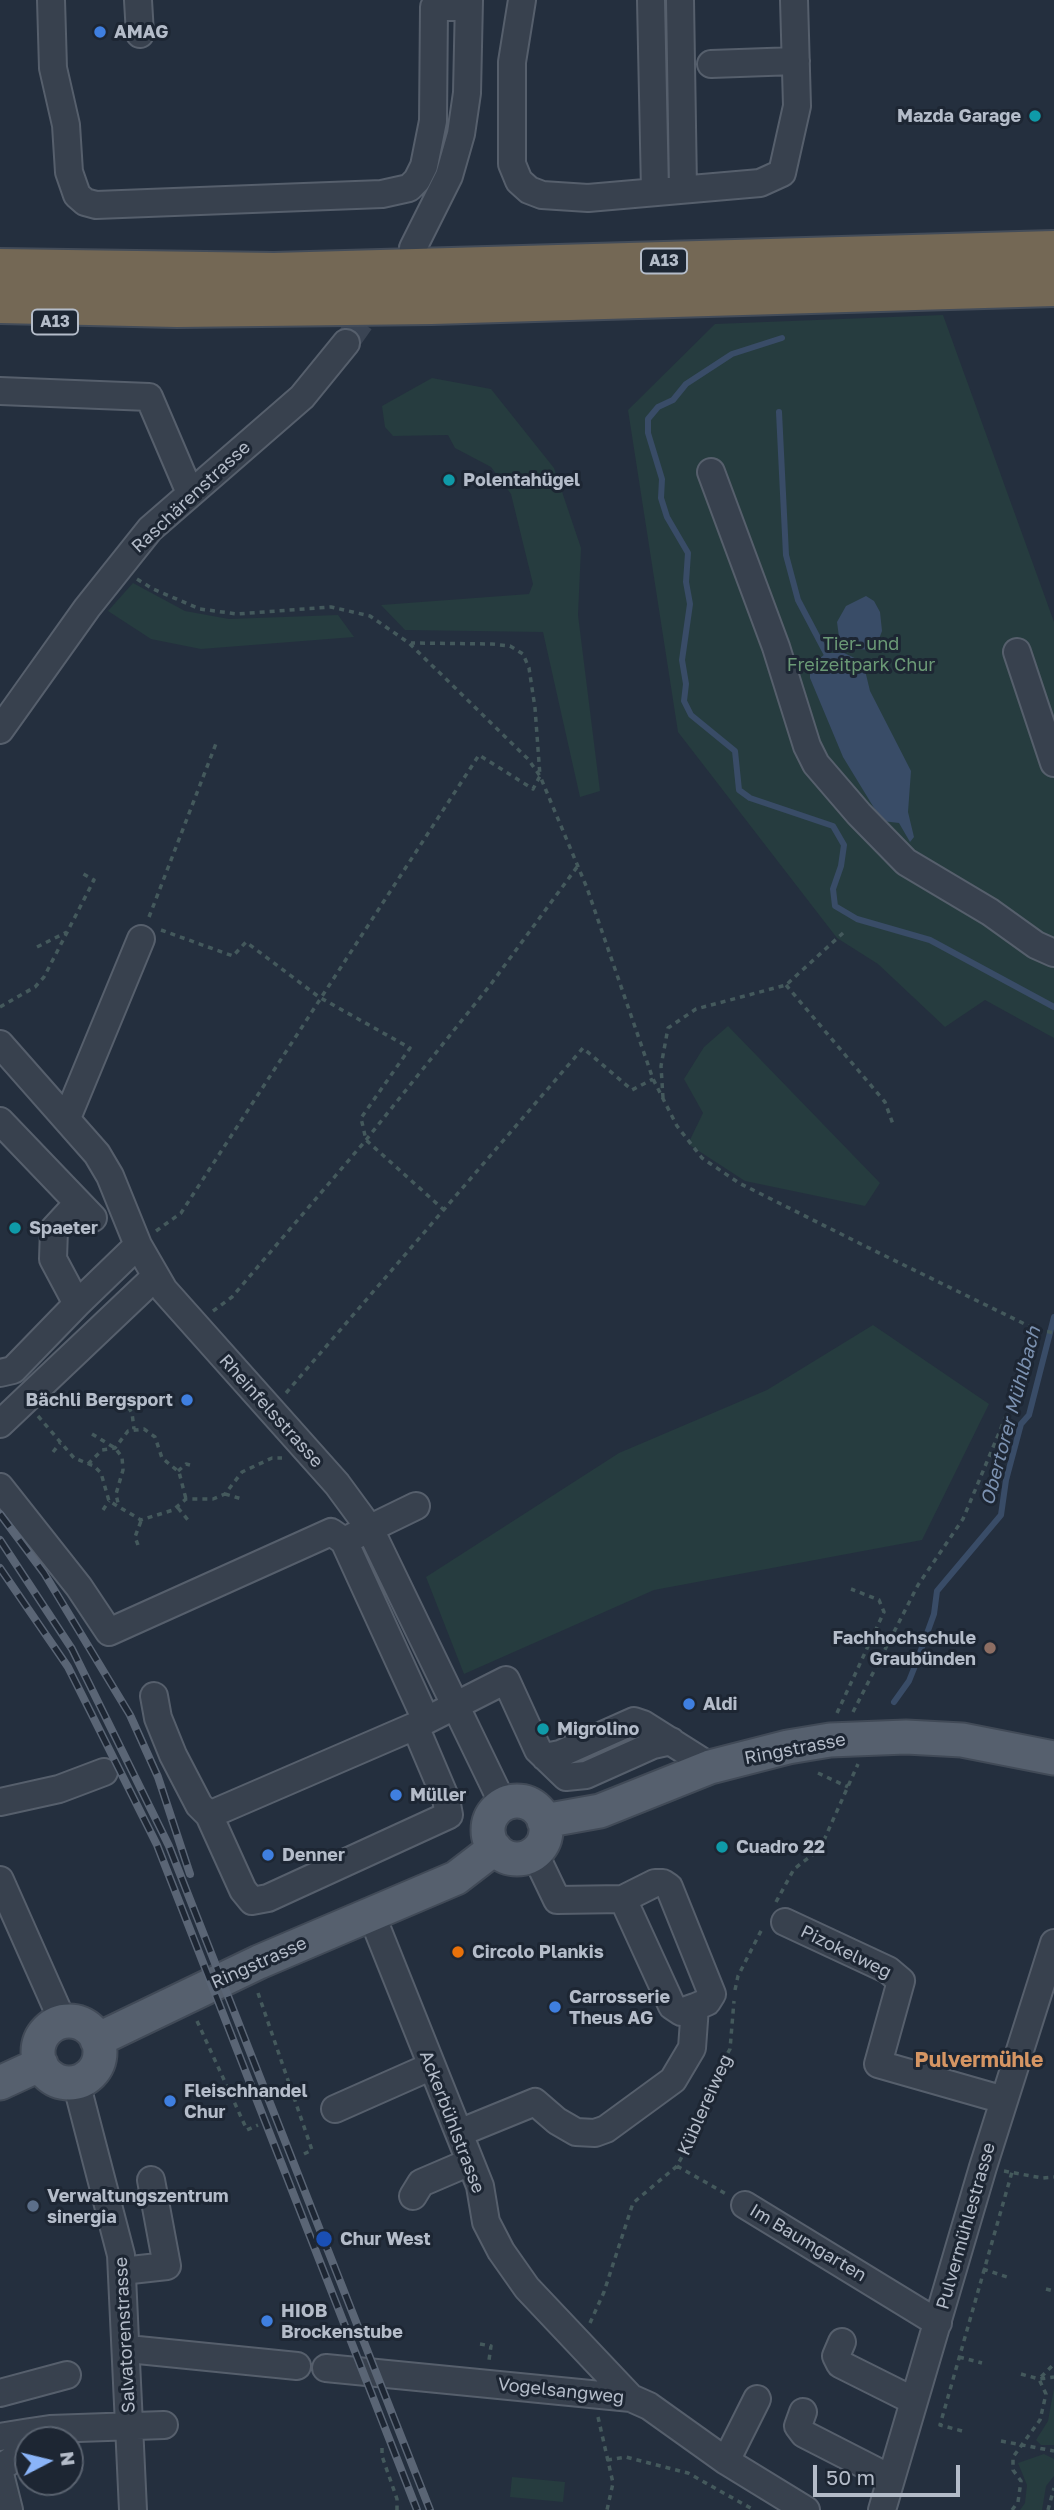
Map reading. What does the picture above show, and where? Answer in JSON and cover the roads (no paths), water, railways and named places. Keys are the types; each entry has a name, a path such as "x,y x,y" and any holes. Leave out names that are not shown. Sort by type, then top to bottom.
{"highway":[{"name":"A13","path":"0,268 274,272 1054,250"},
{"name":"A13","path":"0,304 108,307 432,304 1054,287"},
{"name":"A13","path":"0,322 44,324 108,307"}],"main road":[{"name":"Ringstrasse","path":"544,1821 600,1811 711,1767 788,1747 883,1737 962,1740 1054,1758"},
{"path":"511,1801 528,1803 544,1821 544,1839 534,1853 518,1858 509,1858 495,1848 488,1833 488,1824 496,1809 511,1801"},
{"name":"Ringstrasse","path":"97,2040 259,1962 456,1878 495,1848"},
{"path":"63,2022 83,2025 97,2040 100,2053 97,2066 88,2076 76,2082 55,2080 41,2064 39,2049 44,2035 63,2022"},
{"path":"0,2083 41,2064"}],"street":[{"path":"51,0 53,68 66,125 69,172 77,195 85,202 96,205 382,194 409,188 417,180 424,166 433,121 431,3 469,3 467,93 461,134 449,176 413,248"},
{"path":"138,0 140,34"},
{"path":"522,0 512,62 512,164 519,181 529,190 542,195 577,197 760,183 782,173 797,106 794,0"},
{"path":"651,0 655,191"},
{"path":"680,0 683,187"},
{"path":"711,64 796,61"},
{"name":"Raschärenstrasse","path":"5,717 121,562 150,529 302,397 346,343"},
{"path":"0,391 149,397 190,493"},
{"path":"711,472 776,647 807,746 816,764 859,814 906,862 990,912 1036,945 1054,953"},
{"path":"1017,652 1054,763"},
{"path":"67,1118 143,932"},
{"name":"Rheinfelsstrasse","path":"0,1044 85,1137 110,1177 143,1278 194,1326 337,1483 370,1529 503,1804"},
{"path":"0,1121 86,1211 54,1228 52,1259 77,1304"},
{"path":"0,1373 13,1370 77,1304 143,1278"},
{"path":"70,1339 143,1278"},
{"path":"0,1424 26,1401 143,1278"},
{"path":"0,1487 79,1587 109,1632 331,1532 344,1541 421,1723 449,1815 268,1898 260,1901 248,1899 209,1815 199,1805 173,1755 158,1718 154,1696"},
{"path":"344,1541 416,1506"},
{"path":"209,1815 421,1723 506,1680 538,1750 545,1757 560,1754 634,1721 711,1767"},
{"path":"0,1802 59,1789 104,1772"},
{"path":"534,1853 555,1897 561,1901 623,1899 654,1883 663,1882 668,1887 712,1994 710,1999 684,2012 675,2010 623,1899"},
{"path":"0,1880 63,2022"},
{"name":"Ackerbühlstrasse","path":"372,1916 475,2174 485,2222 514,2271 631,2398"},
{"name":"Pizokelweg","path":"775,1916 888,1970 901,1981 878,2064 1004,2100"},
{"name":"Pulvermühlestrasse","path":"882,2510 1004,2100 1045,1998 1054,1943"},
{"path":"459,2133 535,2102 557,2121 576,2132 595,2133 606,2129 673,2080 692,2048 695,2007"},
{"path":"335,2109 432,2066"},
{"name":"Salvatorenstrasse","path":"76,2082 117,2229 128,2349 132,2510"},
{"path":"413,2196 421,2183 475,2174"},
{"path":"122,2272 167,2266 151,2180"},
{"name":"Im Baumgarten","path":"745,2204 938,2323"},
{"path":"842,2342 836,2356 840,2364 914,2402"},
{"path":"128,2349 297,2366"},
{"name":"Vogelsangweg","path":"326,2368 631,2398 649,2406 726,2461 806,2510"},
{"path":"0,2393 67,2375"},
{"path":"726,2461 757,2399"},
{"path":"803,2412 798,2426 804,2434 890,2478"},
{"path":"84,2430 130,2424 163,2425"},
{"path":"0,2474 9,2510"}],"water":[{"path":"866,596 874,601 880,612 882,631 876,647 869,650 851,648 839,637 837,622 846,606"},
{"path":"826,653 844,653 863,662 870,691 911,771 908,812 914,837 910,842 899,823 882,821 843,757 810,678 810,667"}],"waterway":[{"name":"Obertorer Mühlbach","path":"782,338 732,354 686,384 673,400 658,407 648,419 648,433 662,479 661,498 667,517 688,553 686,582 690,604 682,660 686,684 684,701 691,715 735,751 739,790 750,798 833,826 844,845 841,866 833,889 835,906 857,919 930,940 1054,1007"},
{"path":"779,412 786,555 798,600 826,653"},
{"name":"Obertorer Mühlbach","path":"894,1702 909,1681 917,1661 934,1614 937,1591 1001,1515 1006,1480 1021,1424 1029,1415 1054,1317"}],"tunnel":[{"path":"346,343 379,296"}],"railway":[{"path":"0,1514 44,1573 130,1715 158,1777 190,1874"},
{"path":"0,1540 72,1649 169,1846 430,2510"},
{"path":"0,1568 68,1667 157,1845 417,2510"}],"place":[{"name":"AMAG","path":"100,32"},
{"name":"Mazda Garage","path":"1035,116"},
{"name":"Polentahügel","path":"449,480"},
{"name":"Spaeter","path":"15,1228"},
{"name":"Bächli Bergsport","path":"187,1400"},
{"name":"Fachhochschule Graubünden","path":"990,1648"},
{"name":"Aldi","path":"689,1704"},
{"name":"Migrolino","path":"543,1729"},
{"name":"Müller","path":"396,1795"},
{"name":"Cuadro 22","path":"722,1847"},
{"name":"Denner","path":"268,1855"},
{"name":"Circolo Plankis","path":"458,1952"},
{"name":"Carrosserie Theus AG","path":"555,2007"},
{"name":"Fleischhandel Chur","path":"170,2101"},
{"name":"Verwaltungszentrum sinergia","path":"33,2206"},
{"name":"Chur West","path":"324,2239"},
{"name":"HIOB Brockenstube","path":"267,2321"}],"district":[{"name":"Pulvermühle","path":"979,2060"}],"park label":[{"name":"Tier- und Freizeitpark Chur","path":"861,654"}]}
